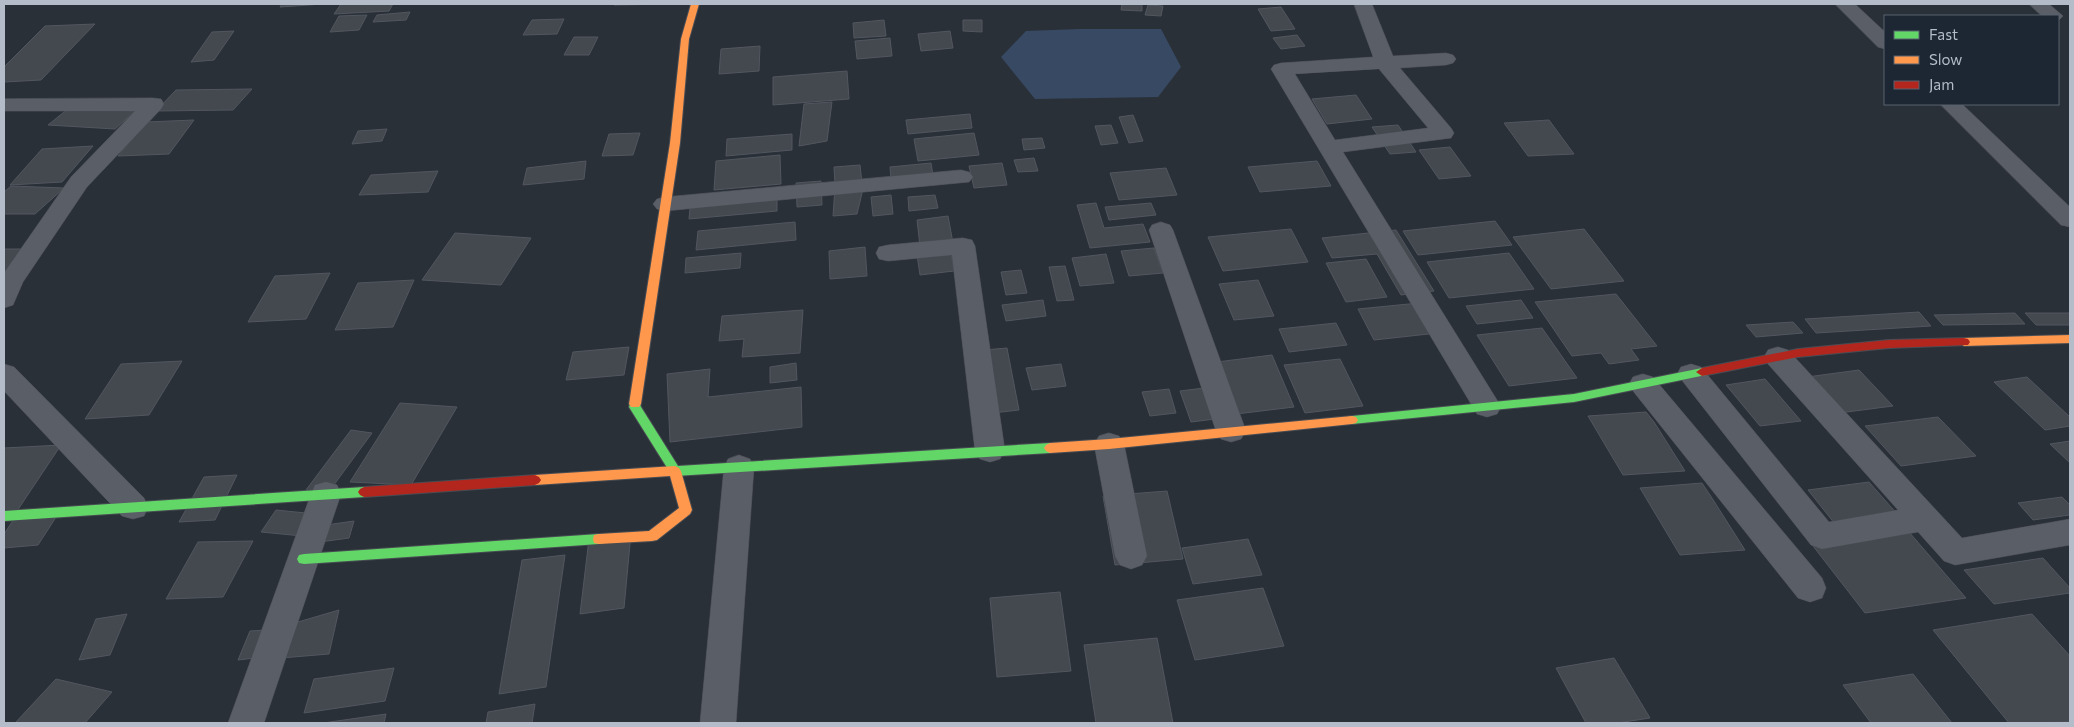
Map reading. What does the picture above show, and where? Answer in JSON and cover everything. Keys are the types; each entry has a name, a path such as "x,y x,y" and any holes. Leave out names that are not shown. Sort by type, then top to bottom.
{"street":[{"path":"304,559 652,536 686,510 675,471 635,407 664,204 675,143 685,39 695,4"},
{"path":"1329,147 1442,133 1385,63 1363,4"},
{"path":"1844,4 1884,42"},
{"path":"2038,4 2052,15"},
{"path":"2059,21 2070,30"},
{"path":"1446,59 1281,69 1487,407"},
{"path":"4,104 153,104 79,182 11,281 4,299"},
{"path":"1951,105 2070,220"},
{"path":"664,204 961,177"},
{"path":"1161,230 1231,431"},
{"path":"888,253 963,246 990,451"},
{"path":"4,516 1109,444 1574,398 1798,353 1889,344 2070,339"},
{"path":"1778,357 1955,552 2070,532"},
{"path":"4,374 133,507"},
{"path":"1691,374 1822,536 1925,518"},
{"path":"1643,384 1810,588"},
{"path":"1109,444 1132,556"},
{"path":"718,723 739,467"},
{"path":"246,723 326,494"}],"water":[{"path":"1161,29 1181,67 1158,97 1035,99 1001,57 1026,31"}],"building":[{"path":"282,4 323,4 280,7"},
{"path":"341,4 393,4 389,11 334,14"},
{"path":"615,4 673,4 614,5"},
{"path":"1122,4 1142,4 1142,11 1121,10"},
{"path":"1148,5 1163,6 1161,16 1145,15"},
{"path":"1281,7 1295,29 1271,31 1258,9"},
{"path":"410,12 406,20 373,22 377,15"},
{"path":"367,15 359,30 330,32 339,16"},
{"path":"564,19 557,34 523,35 532,20"},
{"path":"884,20 886,36 854,38 853,23"},
{"path":"963,20 982,20 982,32 963,31"},
{"path":"95,24 41,80 4,82 4,67 45,26"},
{"path":"234,31 214,60 191,62 212,32"},
{"path":"950,31 953,48 921,51 918,34"},
{"path":"1297,35 1305,46 1281,49 1273,38"},
{"path":"574,37 598,37 589,55 564,55"},
{"path":"890,38 892,56 857,59 855,41"},
{"path":"760,46 759,71 719,74 721,49"},
{"path":"847,71 849,99 773,105 773,77"},
{"path":"252,89 233,110 156,111 176,90"},
{"path":"1356,95 1372,119 1327,124 1312,99"},
{"path":"832,102 827,141 799,146 804,104"},
{"path":"69,108 135,111 115,129 48,125"},
{"path":"970,114 972,128 908,134 906,120"},
{"path":"1133,115 1143,141 1129,143 1119,117"},
{"path":"194,120 169,154 118,156 146,122"},
{"path":"1549,120 1574,154 1528,156 1504,123"},
{"path":"1111,125 1118,143 1101,145 1095,126"},
{"path":"1398,125 1416,152 1390,154 1372,127"},
{"path":"387,129 382,141 352,144 358,131"},
{"path":"640,133 633,155 602,156 609,134"},
{"path":"974,133 979,155 918,161 914,139"},
{"path":"792,134 792,150 726,156 727,139"},
{"path":"1042,138 1045,148 1024,150 1022,139"},
{"path":"93,146 62,182 10,185 42,149"},
{"path":"1450,147 1471,176 1439,179 1419,150"},
{"path":"780,155 781,184 714,190 716,161"},
{"path":"1034,158 1038,171 1018,172 1014,160"},
{"path":"586,161 584,179 523,185 527,168"},
{"path":"1317,161 1331,186 1260,192 1248,167"},
{"path":"931,163 933,175 891,179 890,167"},
{"path":"1002,163 1007,185 974,188 969,166"},
{"path":"860,165 862,183 835,185 834,167"},
{"path":"1166,168 1177,195 1119,200 1110,173"},
{"path":"438,171 428,192 359,195 371,175"},
{"path":"821,181 822,205 797,207 796,183"},
{"path":"11,186 64,188 35,214 4,214 4,192"},
{"path":"835,187 863,189 857,214 833,216"},
{"path":"777,190 777,211 689,219 691,198"},
{"path":"891,195 893,214 873,216 871,197"},
{"path":"935,195 938,208 909,211 908,197"},
{"path":"1096,203 1104,228 1143,224 1150,242 1090,248 1077,205"},
{"path":"1151,203 1156,215 1109,220 1105,207"},
{"path":"948,216 953,243 920,246 917,220"},
{"path":"1495,221 1512,245 1418,255 1403,231"},
{"path":"795,222 796,240 696,250 698,231"},
{"path":"1291,229 1308,262 1223,271 1208,237"},
{"path":"1584,229 1624,281 1551,289 1513,237"},
{"path":"1396,230 1434,291 1401,295 1377,254 1332,258 1322,238"},
{"path":"455,233 531,238 501,285 422,280"},
{"path":"865,247 867,276 830,279 829,251"},
{"path":"1154,248 1163,273 1129,276 1121,251"},
{"path":"4,249 26,249 4,272"},
{"path":"951,251 954,271 920,275 917,255"},
{"path":"741,253 740,268 685,273 686,258"},
{"path":"1509,253 1534,289 1449,298 1427,262"},
{"path":"1106,254 1114,283 1080,286 1072,258"},
{"path":"1366,259 1387,297 1346,302 1326,263"},
{"path":"1065,266 1074,300 1057,301 1049,267"},
{"path":"1021,270 1027,293 1006,295 1001,272"},
{"path":"330,273 306,319 248,322 275,276"},
{"path":"414,280 393,327 335,330 358,283"},
{"path":"1258,280 1274,316 1234,320 1219,284"},
{"path":"1616,294 1657,346 1631,349 1639,360 1609,364 1601,353 1572,356 1535,302"},
{"path":"1043,300 1046,316 1006,321 1002,305"},
{"path":"1521,300 1533,318 1477,324 1466,306"},
{"path":"1429,302 1447,332 1374,340 1358,309"},
{"path":"803,310 800,353 742,357 744,339 719,341 722,316"},
{"path":"1919,312 1931,326 1816,333 1805,319"},
{"path":"2015,313 2025,324 1943,325 1934,315"},
{"path":"2025,313 2070,313 2070,325 2036,325"},
{"path":"1793,322 1803,333 1756,337 1746,325"},
{"path":"1336,323 1347,345 1289,352 1279,329"},
{"path":"1542,328 1577,378 1509,386 1477,335"},
{"path":"629,347 624,375 566,380 573,352"},
{"path":"1007,348 1019,410 984,414 973,351"},
{"path":"1272,355 1294,407 1228,415 1209,363"},
{"path":"1340,359 1363,406 1305,413 1284,365"},
{"path":"182,361 149,415 85,419 121,364"},
{"path":"796,363 797,380 770,383 770,367"},
{"path":"1061,364 1066,386 1032,390 1026,368"},
{"path":"710,369 708,397 801,387 802,427 670,442 667,374"},
{"path":"1859,370 1893,406 1839,413 1807,377"},
{"path":"2027,377 2070,417 2070,426 2045,430 1994,382"},
{"path":"1765,379 1801,421 1760,426 1726,385"},
{"path":"1212,387 1223,418 1191,422 1180,391"},
{"path":"1169,389 1176,413 1150,416 1142,392"},
{"path":"400,403 457,407 411,485 350,482"},
{"path":"1646,412 1685,471 1623,475 1588,416"},
{"path":"1938,417 1976,456 1901,466 1865,426"},
{"path":"351,430 372,433 325,497 303,494"},
{"path":"2070,441 2070,463 2050,444"},
{"path":"61,445 17,511 4,512 4,448"},
{"path":"237,475 215,520 179,522 204,477"},
{"path":"1869,482 1898,515 1835,524 1808,490"},
{"path":"1702,483 1745,550 1680,555 1640,488"},
{"path":"1167,491 1183,559 1115,565 1103,496"},
{"path":"2062,497 2070,505 2070,515 2033,520 2018,503"},
{"path":"276,510 316,514 302,536 261,532"},
{"path":"60,511 38,545 4,548 4,534 18,513"},
{"path":"354,521 349,538 320,542 326,525"},
{"path":"1909,532 1966,598 1865,613 1813,546"},
{"path":"631,533 624,608 580,614 589,539"},
{"path":"1248,539 1262,575 1193,584 1182,548"},
{"path":"253,541 223,597 166,599 198,542"},
{"path":"565,555 546,687 499,694 522,560"},
{"path":"2043,558 2070,588 2070,593 1994,604 1964,570"},
{"path":"1263,588 1284,646 1195,660 1177,600"},
{"path":"1060,592 1071,671 997,677 990,598"},
{"path":"339,610 329,654 281,658 298,622"},
{"path":"127,614 110,655 79,660 96,619"},
{"path":"2032,614 2070,656 2070,722 2009,723 1933,630"},
{"path":"283,629 272,656 238,660 250,631"},
{"path":"1157,638 1173,723 1096,723 1084,645"},
{"path":"1614,658 1650,718 1617,723 1586,723 1556,668"},
{"path":"394,668 385,701 304,713 314,679"},
{"path":"1913,674 1952,723 1871,723 1843,685"},
{"path":"56,679 112,692 85,723 15,723"},
{"path":"535,704 532,723 486,723 488,712"},
{"path":"386,714 384,723 323,723"}],"traffic: fast":[{"path":"1352,420 1574,398 1702,372"},
{"path":"635,404 635,407 675,471 1050,448"},
{"path":"4,516 364,492"},
{"path":"304,559 599,539"}],"traffic: slow":[{"path":"635,404 675,143 685,39 695,4"},
{"path":"1964,342 2070,339"},
{"path":"1050,448 1352,420"},
{"path":"535,480 675,471 686,510 652,536 599,539"}],"traffic: jam":[{"path":"1702,372 1798,353 1889,344 1964,342"},
{"path":"364,492 535,480"}]}
